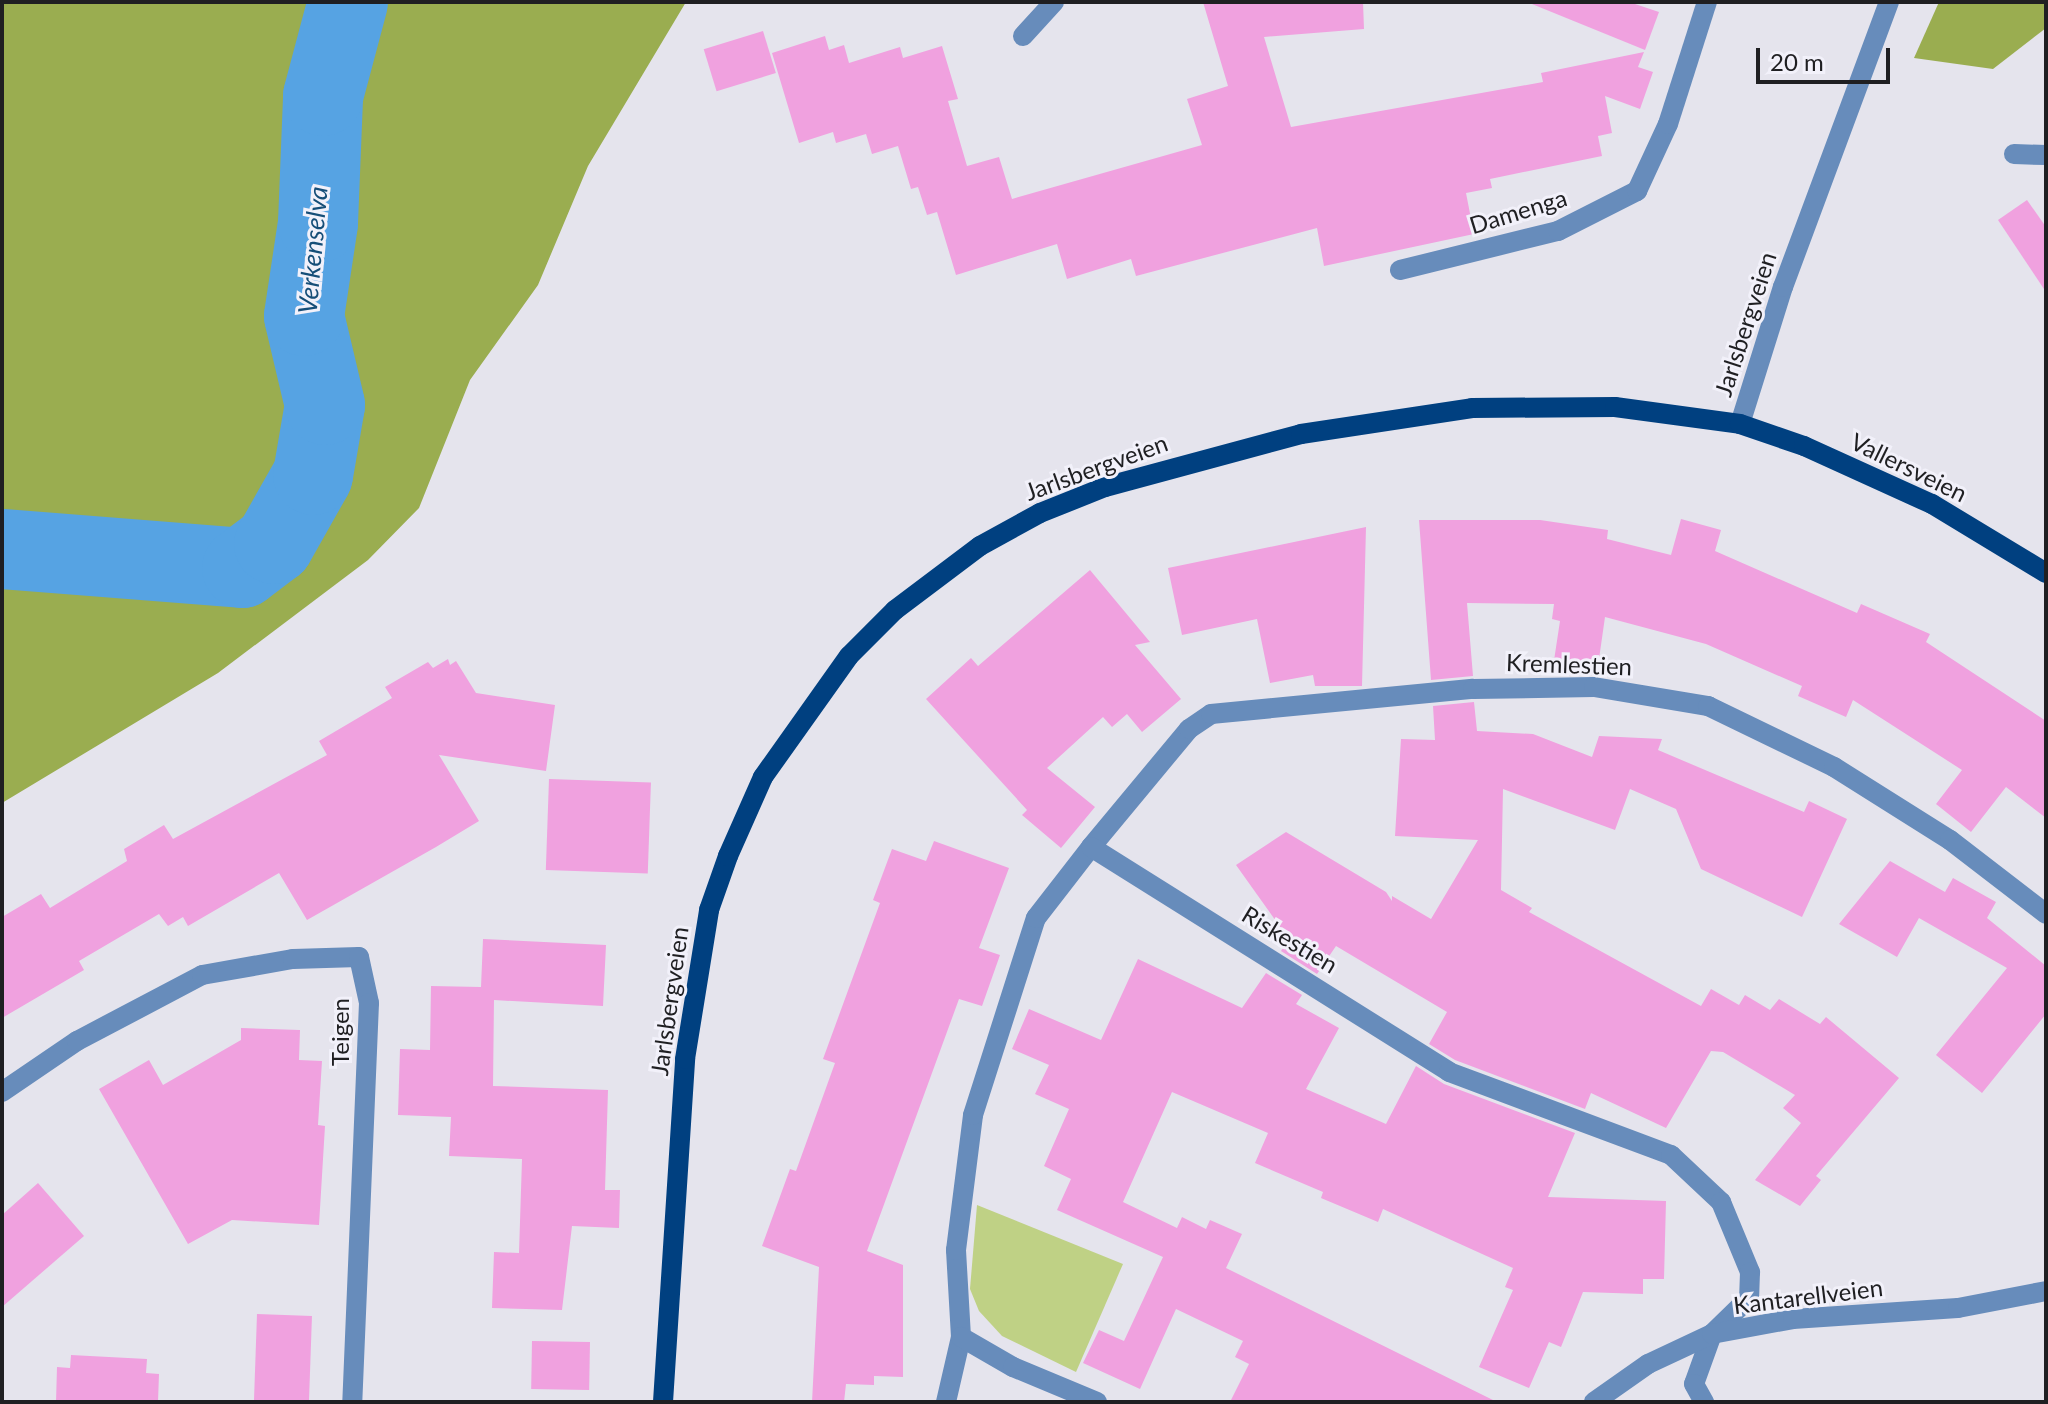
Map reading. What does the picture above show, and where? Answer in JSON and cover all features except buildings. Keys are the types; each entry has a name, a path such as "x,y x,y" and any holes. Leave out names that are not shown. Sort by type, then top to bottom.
{"main road":[{"name":"Jarlsbergveien","path":"663,1402 676,1157 696,976 709,910 763,777 849,656 895,610 980,546 1040,513 1164,468 1301,434 1472,408 1546,405 1678,412 1740,424"},
{"name":"Vallersveien","path":"1740,424 1870,473 2046,573"}],"street":[{"path":"1023,36 1054,2"},
{"name":"Damenga","path":"1400,270 1558,231 1637,191 1668,124 1707,2"},
{"name":"Jarlsbergveien","path":"1740,424 1783,287 1889,2"},
{"path":"2014,154 2046,155"},
{"name":"Kremlestien","path":"1091,847 1189,729 1211,714 1489,687 1594,687 1708,706 1834,767 1950,840 2046,914"},
{"path":"946,1402 961,1337 956,1250 973,1115 1036,918 1091,847"},
{"name":"Riskestien","path":"1091,847 1449,1072 1671,1155 1721,1202 1750,1272 1749,1298 1712,1334 1694,1384 1704,1402"},
{"name":"Teigen","path":"2,1092 77,1041 202,975 293,959 359,957 369,1003 352,1402"},
{"name":"Kantarellveien","path":"1594,1402 1648,1364 1712,1334 1793,1319 1958,1308 2046,1291"},
{"path":"961,1337 1013,1367 1097,1402"}],"green space":[{"path":"2,2 686,2 588,166 538,285 470,380 419,508 368,560 218,673 2,803"},
{"path":"1939,2 2046,2 2046,28 1993,69 1914,58"},
{"path":"977,1205 1123,1264 1076,1372 1002,1336 979,1311 970,1289"}],"waterway":[{"name":"Verkenselva","path":"2,549 242,568 274,544 313,475 325,405 304,316 318,223 323,96 348,2"}]}
